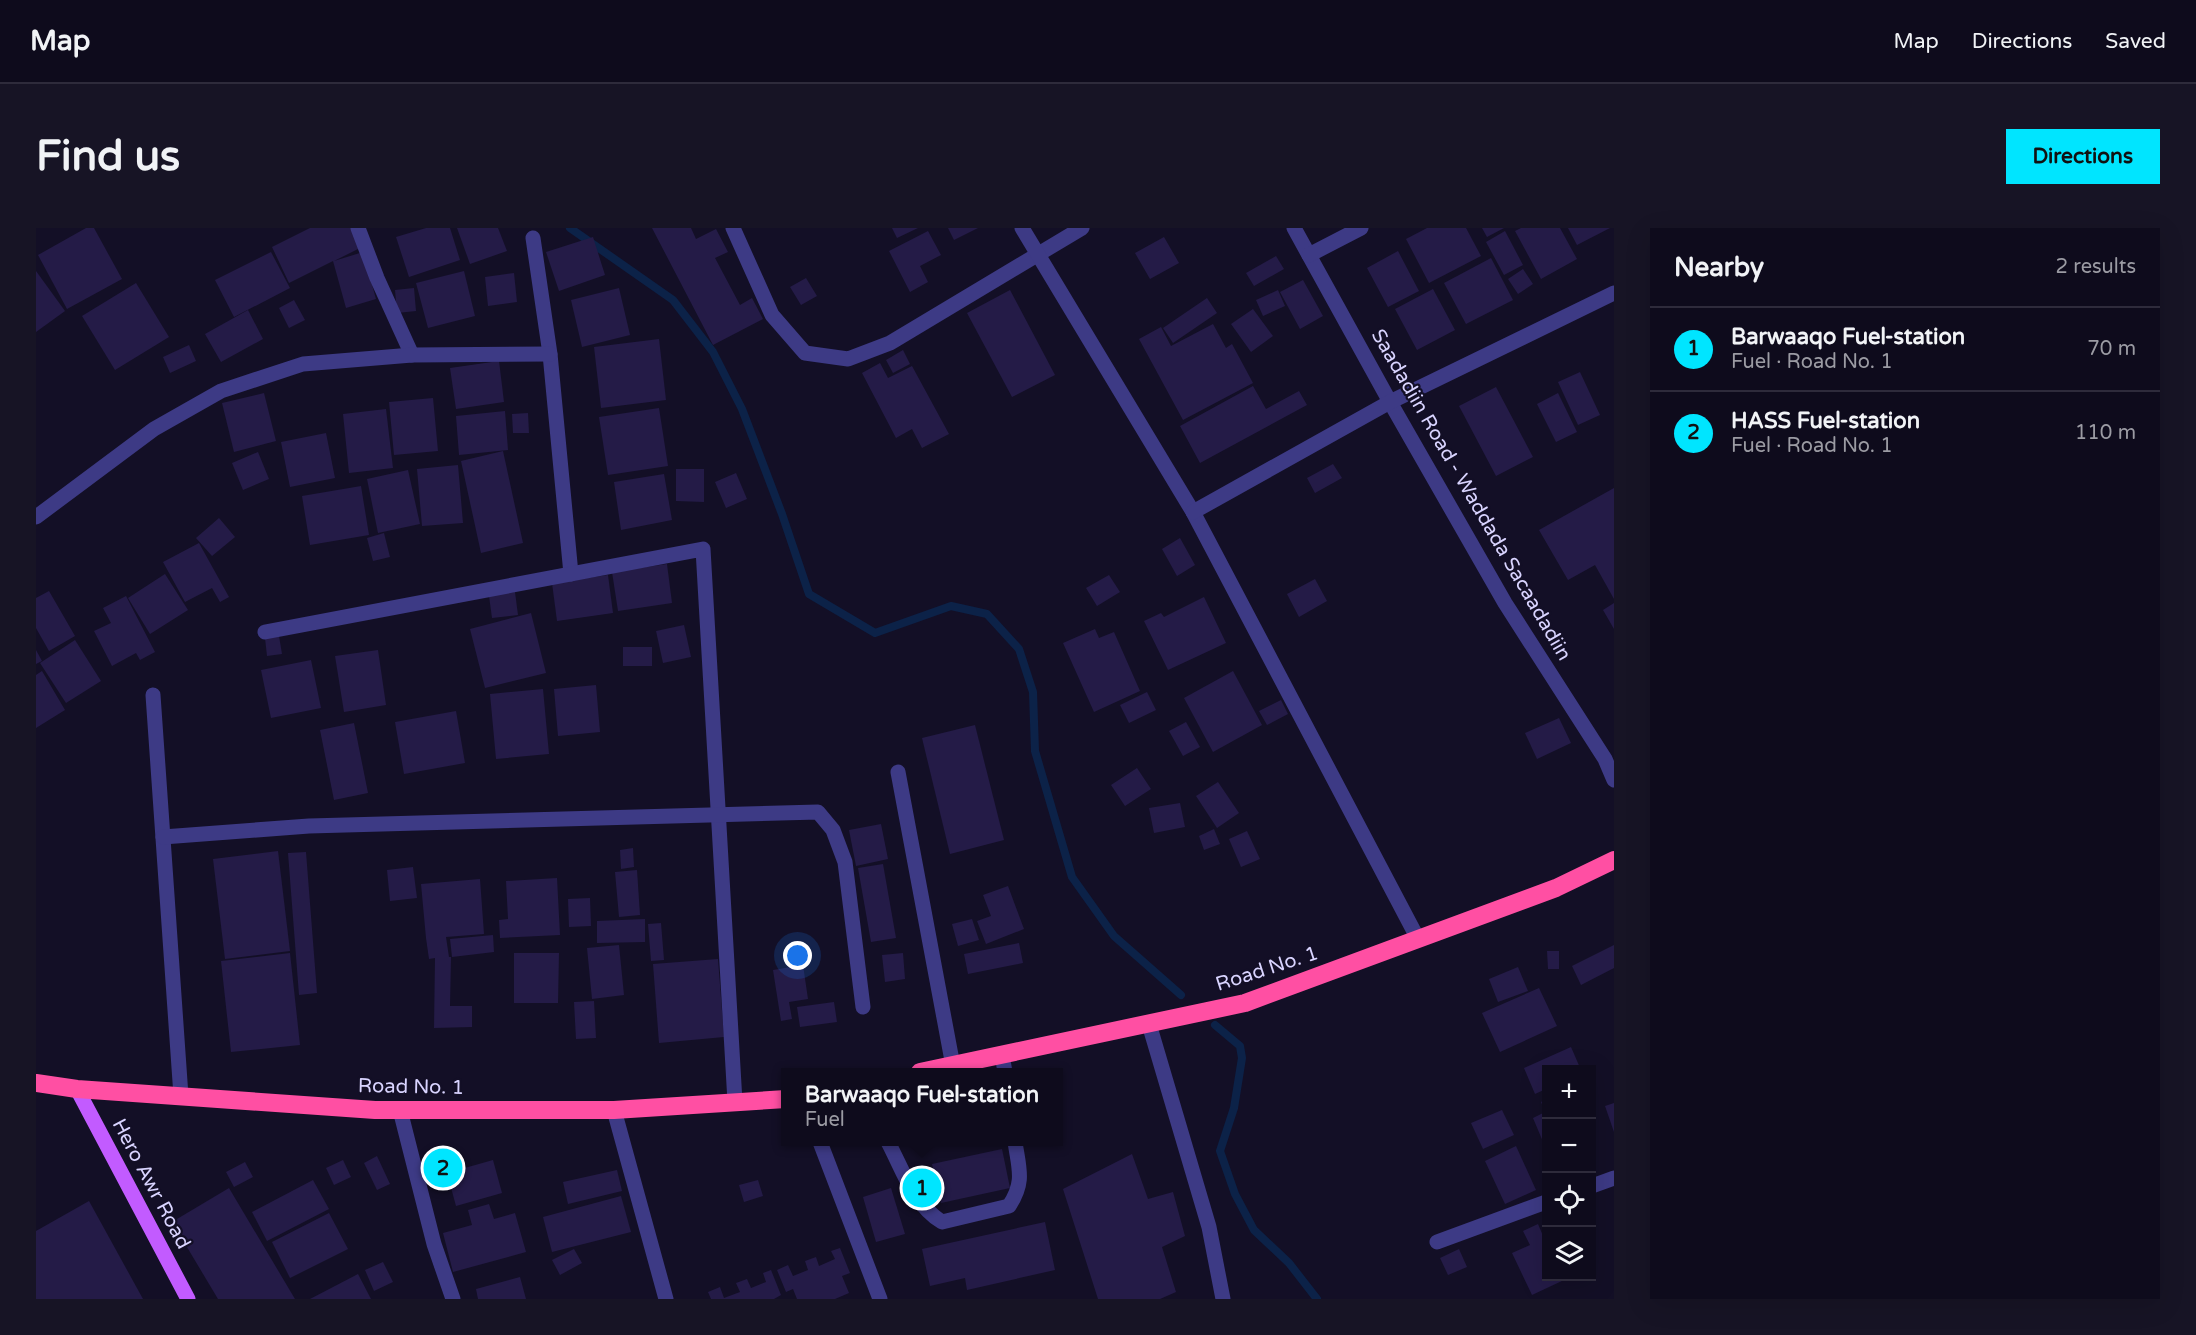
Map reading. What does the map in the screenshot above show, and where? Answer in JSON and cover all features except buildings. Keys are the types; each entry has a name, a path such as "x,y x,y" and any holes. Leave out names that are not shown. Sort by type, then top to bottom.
{"highway":[{"name":"Road No. 1","path":"942,1068 1003,1064 1149,1024 1245,1003 1556,888 1614,860"},
{"name":"Road No. 1","path":"36,1083 77,1089 400,1110 614,1110 781,1099"}],"main road":[{"name":"Hero Awr Road","path":"77,1089 188,1299"}],"street":[{"path":"358,228 377,278 412,356"},
{"path":"733,228 772,315 805,353 848,360 890,343 1082,228"},
{"path":"1022,228 1193,512 1418,939"},
{"name":"Saadadiin Road - Waddada Sacaadadiin","path":"1294,228 1505,603 1605,759 1614,780"},
{"path":"1309,255 1361,228"},
{"path":"533,238 550,354 571,574"},
{"path":"1193,512 1390,402 1614,293"},
{"path":"36,517 154,429 221,391 303,364 412,356 550,354"},
{"path":"265,633 703,549 735,1102"},
{"path":"153,695 181,1096"},
{"path":"898,772 953,1066"},
{"path":"163,837 309,826 818,812 833,830 845,862 863,1007"},
{"path":"1149,1024 1209,1227 1223,1299"},
{"path":"400,1110 434,1244 453,1299"},
{"path":"614,1110 666,1299"},
{"path":"822,1146 880,1299"},
{"path":"890,1146 919,1203 942,1222 1008,1206 1018,1192 1020,1176 1016,1146"},
{"path":"1596,1185 1614,1178"},
{"path":"1437,1242 1542,1203"}],"waterway":[{"path":"570,228 673,300 713,352 742,409 782,514 809,594 875,633 951,606 987,614 1019,649 1033,692 1035,751 1072,877 1114,936 1181,995"},
{"path":"1215,1025 1240,1046 1242,1058 1234,1108 1220,1151 1235,1194 1254,1230 1289,1263 1317,1299"}],"place":[{"name":"HASS Fuel-station","path":"443,1168"},
{"name":"Barwaaqo Fuel-station","path":"922,1188"}]}
